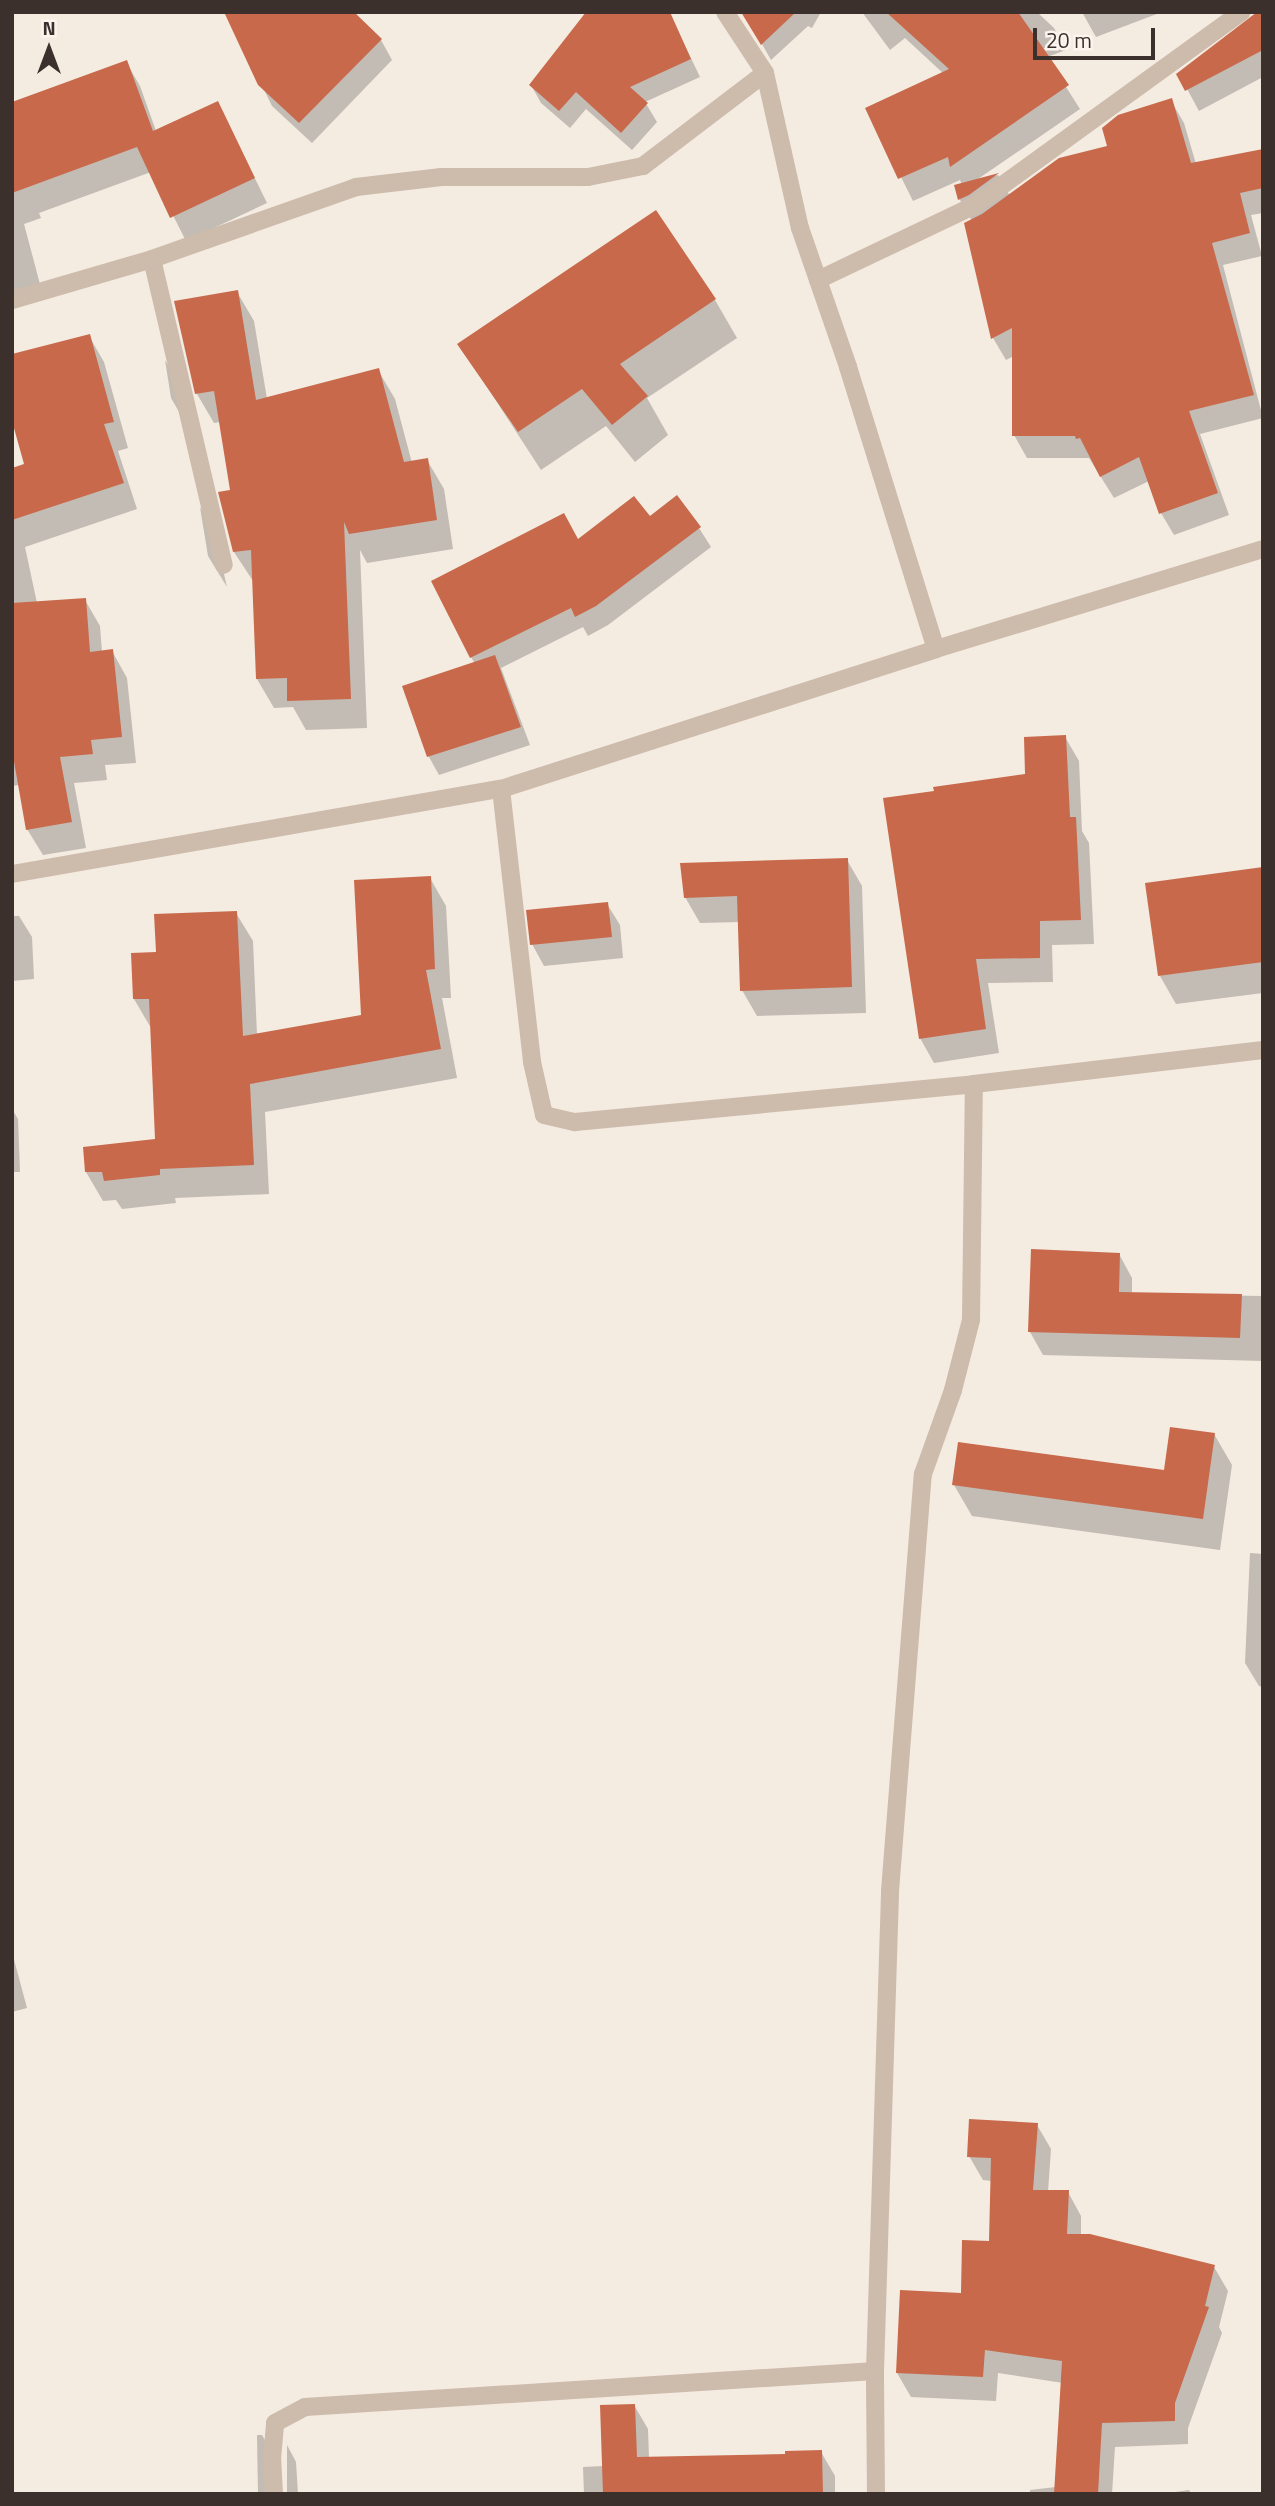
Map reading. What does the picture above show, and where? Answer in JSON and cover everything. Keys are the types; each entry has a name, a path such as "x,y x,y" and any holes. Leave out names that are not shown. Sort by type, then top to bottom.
{"street":[{"path":"725,12 765,73 800,229 936,649"},
{"path":"818,280 975,205 1242,12"},
{"path":"12,300 152,259 356,187 441,177 588,177 643,166 765,73"},
{"path":"152,259 224,565"},
{"path":"12,874 501,789 936,649 1263,549"},
{"path":"501,789 532,1062 544,1115 575,1122 974,1084 1263,1050"},
{"path":"876,2494 875,2371 890,1891 923,1474 953,1390 971,1320 974,1084"},
{"path":"274,2494 272,2459 275,2423 305,2407 875,2371"}],"building":[{"path":"224,12 354,12 382,39 299,123 258,85"},
{"path":"586,12 670,12 691,59 630,87 648,103 621,133 576,92 559,111 529,85"},
{"path":"741,12 796,12 761,45"},
{"path":"886,12 1018,12 1069,85 950,167 948,157 898,179 865,108 949,69"},
{"path":"1257,12 1263,12 1263,50 1185,91 1176,74"},
{"path":"127,60 153,131 218,101 255,178 170,218 137,147 12,193 12,102"},
{"path":"1172,98 1191,163 1263,149 1263,188 1240,193 1250,233 1212,243 1254,395 1189,411 1218,493 1159,514 1139,457 1100,477 1080,438 1012,436 1012,328 991,339 964,223 982,214 1059,158 1107,146 1102,128 1118,115"},
{"path":"999,173 969,195 958,200 954,185"},
{"path":"656,210 716,299 620,364 648,396 612,425 582,389 518,432 457,344"},
{"path":"238,290 256,400 379,368 404,462 428,458 437,520 349,534 344,522 351,699 287,701 287,678 256,679 251,550 233,552 218,492 230,490 214,391 195,394 174,301"},
{"path":"90,334 114,422 104,424 124,483 12,520 12,468 24,464 12,421 12,354"},
{"path":"677,495 701,527 596,606 575,617 571,608 470,658 431,581 564,513 578,539 634,496 650,516"},
{"path":"86,598 90,652 113,649 122,737 91,740 93,754 60,757 72,822 26,830 12,750 12,603"},
{"path":"495,655 521,727 427,757 402,686"},
{"path":"1066,735 1070,817 1076,817 1081,920 1040,921 1040,958 976,959 986,1029 919,1039 883,798 934,791 933,787 1025,774 1024,737"},
{"path":"848,858 852,987 740,991 737,896 684,898 680,863"},
{"path":"1263,867 1263,962 1158,976 1145,883"},
{"path":"431,876 435,969 426,970 441,1049 250,1084 254,1165 160,1169 160,1175 104,1181 102,1172 85,1172 83,1147 155,1139 149,999 133,999 131,953 156,952 154,914 237,911 243,1036 361,1015 354,880"},
{"path":"608,902 612,937 530,945 526,910"},
{"path":"1031,1249 1120,1253 1119,1292 1242,1294 1240,1338 1028,1332"},
{"path":"1170,1427 1215,1433 1203,1519 952,1485 958,1442 1164,1470"},
{"path":"969,2119 1038,2123 1033,2190 1069,2190 1067,2234 1090,2234 1215,2265 1205,2306 1209,2307 1175,2403 1175,2421 1102,2423 1098,2494 1054,2494 1062,2361 985,2350 983,2377 896,2373 900,2290 961,2293 962,2240 989,2241 991,2158 967,2157"},
{"path":"635,2404 637,2457 785,2454 785,2451 822,2450 823,2494 603,2494 600,2405"}]}
